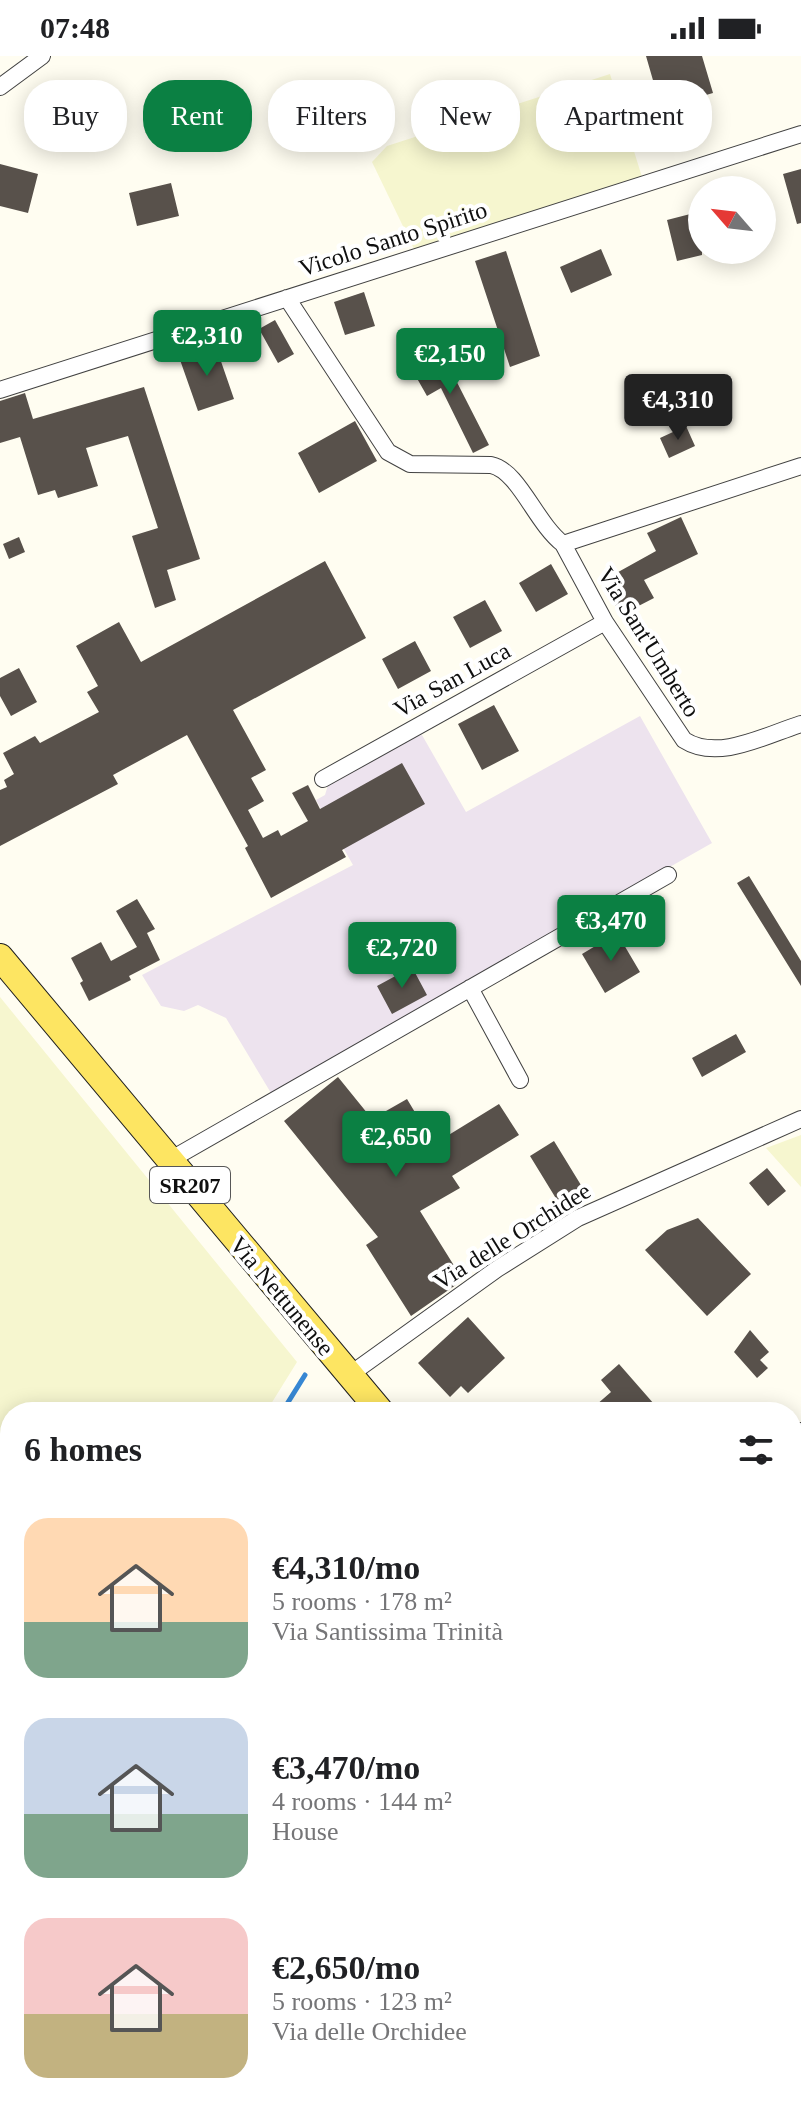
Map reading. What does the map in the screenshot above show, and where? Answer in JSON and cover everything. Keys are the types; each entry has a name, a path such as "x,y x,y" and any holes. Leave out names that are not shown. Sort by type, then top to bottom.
{"main road":[{"name":"Via Nettunense","path":"0,957 372,1402"}],"street":[{"path":"0,87 42,56"},
{"name":"Vicolo Santo Spirito","path":"0,390 801,134"},
{"name":"Via Sant'Umberto","path":"287,298 388,452 410,464 491,465 504,469 539,522 563,544 605,622 673,729 694,746 720,749 801,724"},
{"path":"563,544 801,466"},
{"name":"Via San Luca","path":"323,779 605,622"},
{"path":"170,1160 668,875"},
{"path":"470,988 520,1080"},
{"name":"Via delle Orchidee","path":"348,1376 497,1269 578,1218 801,1119"}],"shaded area":[{"path":"640,716 712,843 271,1093 226,1018 198,1005 184,1011 161,1006 142,975 353,865 316,800 325,795 328,785 410,738 422,735 466,812"}],"green space":[{"path":"610,74 612,80 591,80"},
{"path":"536,98 536,152 634,152 642,177 414,249 372,162 381,152 395,152 395,143 411,138 411,152 520,152 520,103"},
{"path":"0,997 297,1362 272,1402 0,1402"},
{"path":"801,1135 801,1187 766,1148"}],"building":[{"path":"646,56 702,56 709,80 653,80"},
{"path":"0,164 38,174 28,213 0,206"},
{"path":"801,169 801,223 797,224 783,174"},
{"path":"171,183 179,216 137,226 129,193"},
{"path":"688,215 688,258 677,261 667,220"},
{"path":"601,249 612,275 571,293 560,267"},
{"path":"506,251 540,356 510,367 475,261"},
{"path":"364,292 375,326 345,335 334,302"},
{"path":"275,320 294,354 278,363 259,329"},
{"path":"215,344 234,399 198,411 179,357"},
{"path":"440,349 489,445 473,453 441,388 427,396 410,366"},
{"path":"144,387 200,559 167,570 176,600 155,608 132,536 158,528 128,436 86,448 98,486 58,498 55,490 38,495 20,437 0,443 0,401 25,393 33,419"},
{"path":"355,421 377,461 319,493 298,453"},
{"path":"686,426 695,446 669,458 660,438"},
{"path":"681,517 698,554 644,580 654,598 621,615 602,581 656,551 647,533"},
{"path":"19,537 25,552 9,559 3,544"},
{"path":"325,561 366,638 233,710 266,770 251,778 264,801 248,810 263,838 278,830 281,836 308,821 292,793 308,785 320,809 402,763 425,804 342,850 346,857 271,898 245,848 248,846 187,735 113,775 118,784 0,846 0,790 7,787 4,780 14,774 3,753 35,736 40,743 99,712 87,692 98,686 76,646 119,622 141,662"},
{"path":"551,564 568,594 536,612 519,583"},
{"path":"485,600 502,631 470,648 453,617"},
{"path":"415,641 431,671 398,689 382,659"},
{"path":"19,668 37,702 11,716 0,696 0,678"},
{"path":"494,705 519,751 482,770 458,724"},
{"path":"749,876 801,961 801,986 737,883"},
{"path":"137,899 155,929 147,933 160,960 129,976 131,980 89,1001 71,958 101,942 111,961 137,947 116,911"},
{"path":"383,922 393,943 370,955 360,934"},
{"path":"617,933 640,972 605,993 582,954"},
{"path":"412,967 427,995 392,1014 377,986"},
{"path":"736,1034 746,1052 702,1077 692,1058"},
{"path":"338,1077 372,1119 407,1099 434,1144 499,1104 519,1135 452,1176 460,1188 420,1211 463,1280 411,1316 366,1245 378,1237 284,1121"},
{"path":"554,1141 584,1190 560,1205 530,1156"},
{"path":"767,1168 786,1191 768,1206 749,1183"},
{"path":"698,1218 751,1274 707,1316 645,1250 667,1230"},
{"path":"468,1317 505,1358 468,1393 461,1386 450,1397 418,1363"},
{"path":"750,1330 769,1352 760,1360 768,1368 757,1378 734,1352"},
{"path":"619,1364 652,1402 600,1402 611,1392 601,1380"}],"waterway":[{"path":"288,1402 305,1375"}]}
